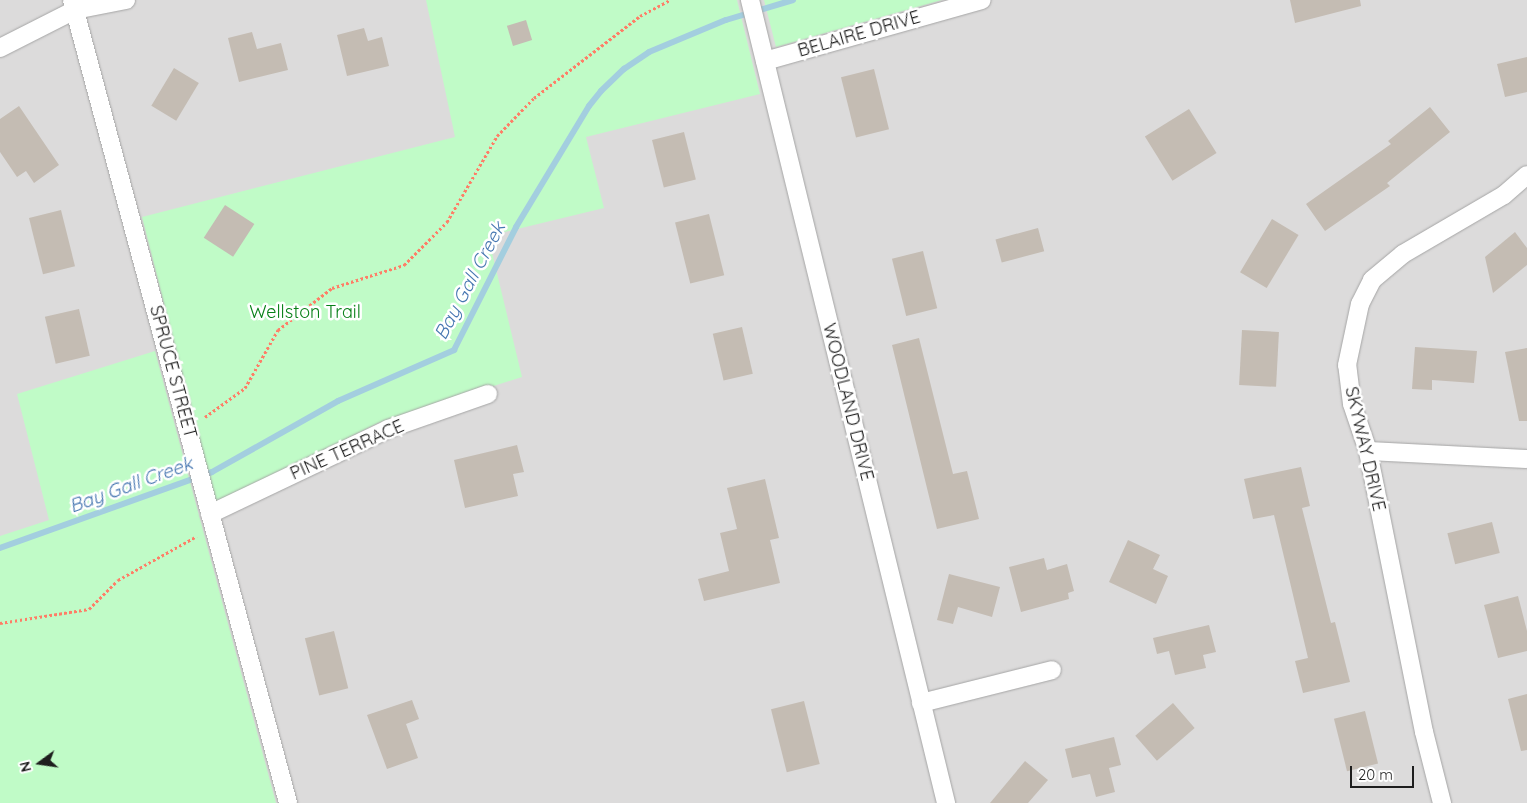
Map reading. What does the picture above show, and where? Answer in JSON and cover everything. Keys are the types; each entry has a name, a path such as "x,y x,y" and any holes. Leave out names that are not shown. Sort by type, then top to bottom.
{"street":[{"path":"0,48 74,5 126,0"},
{"name":"WOODLAND DRIVE","path":"750,0 946,803"},
{"name":"BELAIRE DRIVE","path":"765,61 982,0"},
{"name":"SPRUCE STREET","path":"74,5 288,803"},
{"name":"SKYWAY DRIVE","path":"1442,803 1424,732 1368,451 1352,404 1347,365 1360,304 1372,280 1404,254 1504,195 1527,175"},
{"name":"PINE TERRACE","path":"210,515 388,429 488,394"},
{"path":"1368,451 1527,459"},
{"path":"922,703 1052,670"}],"path":[{"path":"190,438 245,388 278,330 332,288 404,265 447,222 497,136 534,98 640,16 670,0"},
{"path":"0,623 89,609 118,580 210,515"}],"shaded area":[{"path":"0,0 1527,0 1527,803 0,803"}],"green space":[{"name":"Wellston Trail","path":"426,0 737,0 760,94 586,137 604,208 488,236 522,377 378,423 215,505 142,217 455,137"},
{"path":"764,0 942,0 776,47"},
{"path":"155,351 276,803 0,803 0,536 49,520 17,394"}],"building":[{"path":"1290,0 1360,0 1361,6 1295,23"},
{"path":"526,20 532,40 513,46 507,26"},
{"path":"364,28 368,41 382,37 389,66 347,76 337,35"},
{"path":"252,32 257,49 281,43 288,70 239,82 228,38"},
{"path":"1527,57 1527,92 1505,97 1497,64"},
{"path":"174,68 199,83 176,121 151,106"},
{"path":"874,69 889,129 856,137 841,77"},
{"path":"19,106 59,165 34,183 26,171 17,177 0,152 0,119"},
{"path":"1430,107 1450,132 1387,183 1390,186 1325,231 1306,204 1391,144 1388,141"},
{"path":"1189,109 1217,153 1172,181 1145,137"},
{"path":"684,132 696,180 664,188 652,140"},
{"path":"225,205 254,224 233,257 204,238"},
{"path":"61,210 75,266 43,274 29,218"},
{"path":"709,214 724,275 690,284 675,222"},
{"path":"1272,219 1299,235 1267,288 1240,272"},
{"path":"1038,228 1044,251 1002,263 995,239"},
{"path":"1515,232 1527,248 1527,265 1493,293 1485,257"},
{"path":"923,251 937,308 906,316 892,259"},
{"path":"79,309 90,356 56,364 45,317"},
{"path":"742,327 753,374 724,381 713,334"},
{"path":"1242,330 1279,332 1276,387 1239,385"},
{"path":"919,338 953,474 967,471 979,519 937,529 892,345"},
{"path":"1415,347 1477,351 1474,383 1432,380 1432,390 1412,389"},
{"path":"1527,348 1527,421 1519,421 1505,352"},
{"path":"517,445 524,472 513,474 518,496 465,508 454,460"},
{"path":"1301,467 1310,506 1302,508 1331,623 1335,622 1350,682 1303,693 1295,661 1308,658 1274,515 1253,519 1244,479"},
{"path":"765,479 779,538 770,540 780,583 704,601 698,579 729,571 720,533 737,529 727,488"},
{"path":"1492,522 1500,553 1455,564 1447,533"},
{"path":"1128,540 1160,555 1153,569 1168,576 1156,604 1109,582"},
{"path":"1044,558 1047,570 1067,564 1074,591 1068,593 1069,599 1021,612 1009,567"},
{"path":"949,574 1000,587 992,617 958,607 953,624 937,620"},
{"path":"1518,596 1527,631 1527,651 1498,658 1484,605"},
{"path":"1209,625 1216,652 1203,655 1206,668 1175,675 1169,651 1157,654 1153,638"},
{"path":"334,631 348,688 319,696 305,638"},
{"path":"1527,694 1527,750 1521,751 1508,699"},
{"path":"412,700 419,719 406,724 418,758 387,769 367,715"},
{"path":"804,701 820,764 787,772 771,709"},
{"path":"1173,703 1195,728 1157,761 1135,736"},
{"path":"1365,711 1378,763 1347,771 1334,719"},
{"path":"1114,737 1121,765 1109,768 1115,792 1096,797 1090,774 1072,778 1065,749"},
{"path":"1025,761 1048,780 1028,803 990,803"}],"waterway":[{"name":"Bay Gall Creek","path":"0,548 212,472 338,401 454,350 516,227 589,106 601,91 624,69 649,52 726,20 793,0"}]}
